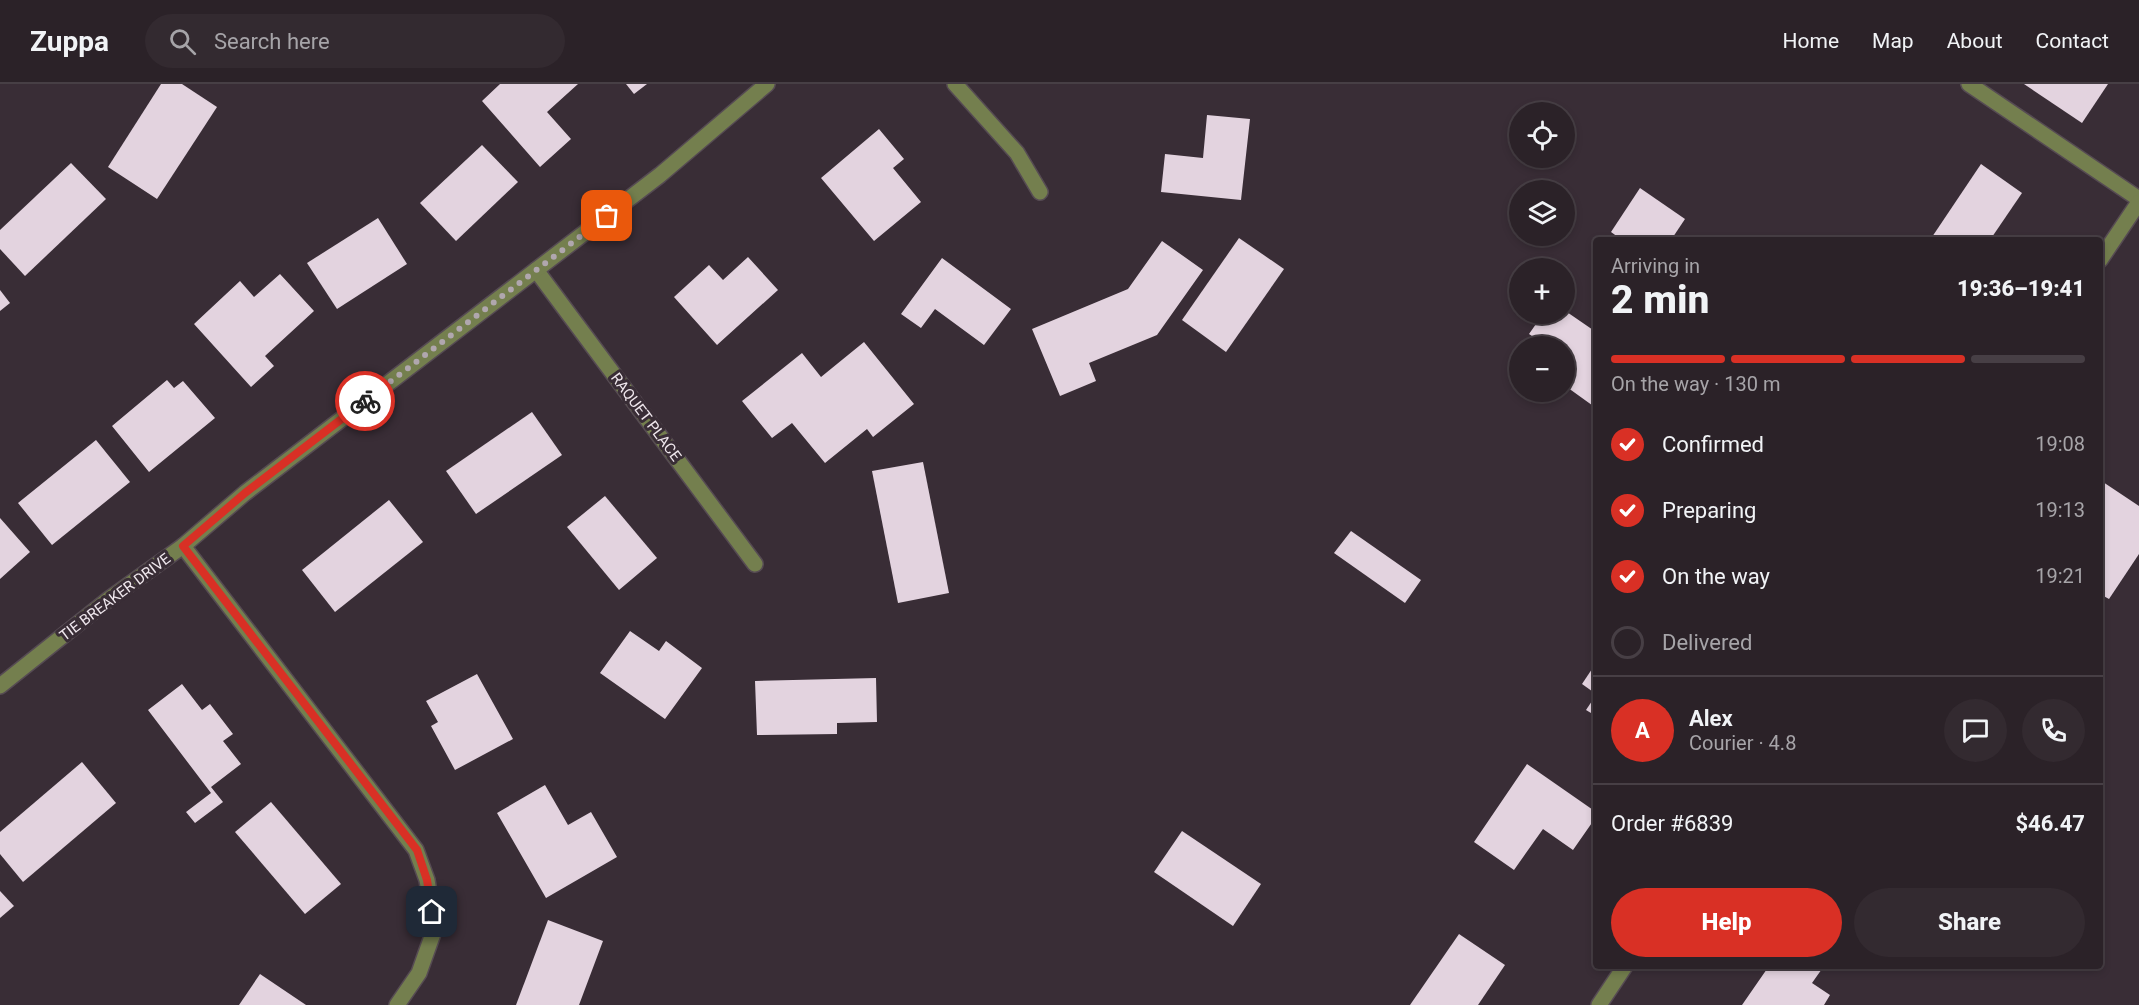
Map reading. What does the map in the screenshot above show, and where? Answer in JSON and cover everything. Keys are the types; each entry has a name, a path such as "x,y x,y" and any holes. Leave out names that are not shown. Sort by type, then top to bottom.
{"street":[{"name":"TIE BREAKER DRIVE","path":"0,686 109,599 183,546 245,493 660,175 767,84"},
{"path":"955,84 1017,153 1040,192"},
{"path":"1969,84 2139,200 2103,255"},
{"name":"RAQUET PLACE","path":"536,270 755,564"},
{"path":"183,546 417,850 427,880 435,928 419,973 397,1005"},
{"path":"1599,1005 1623,969"}],"building":[{"path":"161,84 182,84 217,107 157,199 108,167"},
{"path":"500,84 578,84 547,112 571,139 540,167 482,101"},
{"path":"626,84 647,84 634,94"},
{"path":"2024,84 2108,84 2082,123"},
{"path":"1207,115 1250,119 1241,200 1161,192 1165,154 1203,158"},
{"path":"879,129 904,159 893,168 921,202 874,241 821,178"},
{"path":"482,145 518,182 456,241 420,203"},
{"path":"71,163 106,199 25,276 0,249 0,230"},
{"path":"1981,164 2022,193 1992,237 1932,237"},
{"path":"1640,188 1685,219 1673,237 1618,237 1611,232"},
{"path":"378,218 407,264 337,309 307,263"},
{"path":"1239,238 1284,269 1226,352 1182,320"},
{"path":"1162,241 1203,270 1157,335 1089,363 1096,381 1060,396 1032,329 1128,289"},
{"path":"748,257 778,290 717,345 674,297 709,265 723,280"},
{"path":"942,258 1011,309 984,345 935,309 921,328 901,314"},
{"path":"280,274 314,311 265,356 274,366 251,387 194,324 240,281 254,297"},
{"path":"0,290 10,303 0,311"},
{"path":"1575,318 1593,330 1593,406 1575,393 1575,336 1532,336 1529,334 1536,324 1575,324"},
{"path":"864,342 914,404 873,437 867,429 825,463 792,423 772,438 742,401 802,353 821,377"},
{"path":"167,380 174,388 183,381 215,418 149,472 112,426"},
{"path":"532,412 562,455 476,514 446,471"},
{"path":"96,440 130,482 52,545 18,503"},
{"path":"923,462 949,593 898,603 872,471"},
{"path":"2103,482 2139,506 2139,554 2109,599 2103,596"},
{"path":"605,496 657,558 619,590 567,527"},
{"path":"389,500 423,542 335,612 302,570"},
{"path":"0,518 30,552 0,579"},
{"path":"1351,531 1421,580 1405,603 1334,553"},
{"path":"630,631 659,651 666,641 702,668 665,719 600,673"},
{"path":"1593,668 1593,692 1582,684"},
{"path":"477,674 513,739 455,770 431,726 438,722 426,701"},
{"path":"876,678 877,722 837,723 837,734 757,735 755,681"},
{"path":"182,684 202,710 210,704 233,734 223,741 241,764 211,787 223,802 195,823 186,812 211,793 148,710"},
{"path":"1593,700 1593,714 1586,710"},
{"path":"82,762 116,803 23,882 0,854 0,832"},
{"path":"1527,764 1593,810 1593,821 1573,850 1543,829 1514,870 1474,842"},
{"path":"545,785 568,825 591,812 617,857 546,898 497,813"},
{"path":"271,802 341,884 305,914 235,832"},
{"path":"1182,831 1261,884 1233,926 1154,872"},
{"path":"0,891 14,906 0,918"},
{"path":"548,920 603,941 579,1005 516,1005"},
{"path":"1459,934 1505,965 1478,1005 1410,1005"},
{"path":"1767,969 1822,969 1812,983 1830,995 1824,1005 1742,1005"},
{"path":"260,974 306,1005 239,1005"}],"way so far":[{"path":"365,401 607,216"}],"route":[{"path":"365,401 245,493 183,546 417,850 427,880 432,912"}]}
